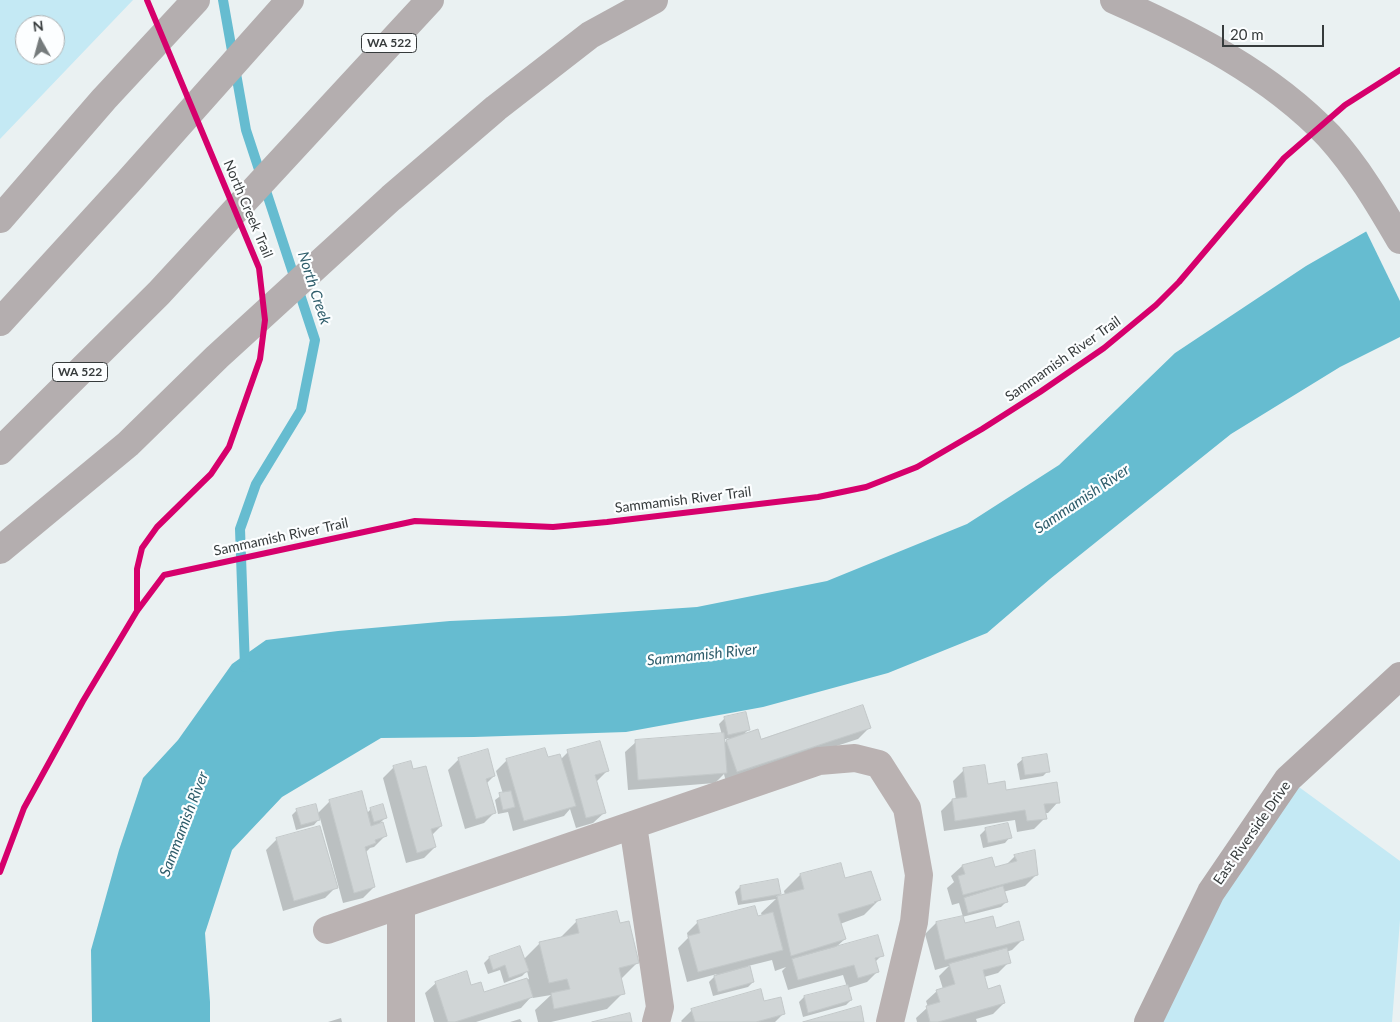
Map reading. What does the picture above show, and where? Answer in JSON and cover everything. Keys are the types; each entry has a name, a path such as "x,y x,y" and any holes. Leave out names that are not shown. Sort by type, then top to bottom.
{"highway":[{"path":"0,219 104,99 196,0"},
{"path":"0,322 290,0"},
{"name":"WA 522","path":"0,451 159,293 430,0"},
{"path":"0,550 128,444 216,357 391,198 496,108 590,35 654,0"},
{"path":"1114,0 1167,23 1221,53 1277,89 1329,136 1370,189 1400,240"},
{"path":"0,212 21,194"}],"main road":[{"name":"East Riverside Drive","path":"1148,1022 1211,892 1288,779 1400,676"}],"lane":[{"path":"327,930 819,761 855,758 879,764 907,808 919,875 914,922 890,1022"},
{"path":"633,825 660,1007 656,1022"},
{"path":"401,905 401,1022"}],"shaded area":[{"path":"0,0 133,0 0,139"},
{"path":"1288,779 1400,861 1400,920 1392,1022 1148,1022"}],"water":[{"name":"Sammamish River","path":"1400,212 1400,337 1340,367 1231,434 1050,579 987,633 888,673 763,707 626,732 381,738 282,797 232,850 205,933 210,1022 92,1022 91,950 119,850 143,778 178,740 232,664 266,640 338,631 450,621 565,616 697,607 827,581 967,524 1059,465 1175,353 1306,266"}],"pier":[{"path":"1400,209 1400,301 1365,229"}],"building":[{"path":"863,705 871,728 737,772 726,740 758,729 761,739"},
{"path":"746,712 750,730 728,735 724,717"},
{"path":"724,733 727,773 638,780 635,740"},
{"path":"600,741 609,771 595,775 606,813 586,818 567,750"},
{"path":"545,748 548,757 560,754 576,806 524,821 506,759"},
{"path":"488,749 495,776 486,779 496,813 476,819 458,758"},
{"path":"1047,754 1050,772 1025,775 1022,758"},
{"path":"411,761 413,769 426,766 442,826 431,829 436,847 417,853 393,766"},
{"path":"985,765 988,784 1005,781 1006,790 1057,782 1060,803 1044,804 1047,819 1027,821 1025,810 955,821 952,799 967,797 963,768"},
{"path":"362,791 371,826 383,822 387,836 375,840 376,843 365,847 375,887 354,893 329,800"},
{"path":"511,791 515,807 503,810 499,793"},
{"path":"316,804 320,820 301,825 296,809"},
{"path":"383,804 387,818 374,822 370,808"},
{"path":"1008,823 1012,838 988,843 985,828"},
{"path":"320,826 338,888 294,901 276,838"},
{"path":"1035,850 1038,875 963,895 958,876 965,874 962,865 992,857 995,867 1017,861 1014,855"},
{"path":"841,863 845,878 871,871 881,900 838,914 846,939 791,956 777,896 804,889 800,874"},
{"path":"778,879 781,894 742,901 740,886"},
{"path":"1003,886 1008,902 968,913 964,898"},
{"path":"755,906 758,916 773,912 783,950 698,972 688,936 700,933 697,921"},
{"path":"617,911 620,923 629,921 639,963 619,968 625,994 554,1009 551,993 570,989 567,979 549,983 539,942 579,933 576,920"},
{"path":"963,916 965,923 993,916 996,928 1019,921 1024,940 945,960 936,922"},
{"path":"878,935 884,956 875,958 879,972 858,978 854,965 798,980 792,959"},
{"path":"520,946 529,971 509,978 505,965 493,970 489,957"},
{"path":"1007,948 1011,963 983,970 988,989 1000,985 1005,1003 938,1022 930,1022 926,1006 940,1002 936,990 955,984 949,964"},
{"path":"750,966 754,982 718,992 714,976"},
{"path":"467,971 471,985 481,982 484,992 527,978 533,997 455,1022 448,1022 435,982"},
{"path":"848,985 852,1000 808,1013 804,996"},
{"path":"761,989 764,1001 781,997 785,1014 756,1022 695,1022 691,1009"},
{"path":"861,1006 864,1022 803,1022"},
{"path":"630,1013 632,1022 592,1022"}],"waterway":[{"name":"North Creek","path":"223,0 246,130 315,340 301,410 256,484 240,529 245,667"}],"cycle path":[{"name":"North Creek Trail","path":"137,611 137,569 142,548 157,527 211,474 229,447 260,359 265,320 259,268 147,0"},
{"name":"Sammamish River Trail","path":"0,872 24,808 83,701 137,611 164,575 415,521 553,527 607,522 818,497 866,487 917,467 982,429 1104,348 1156,305 1179,282 1284,158 1345,105 1400,70"}]}
